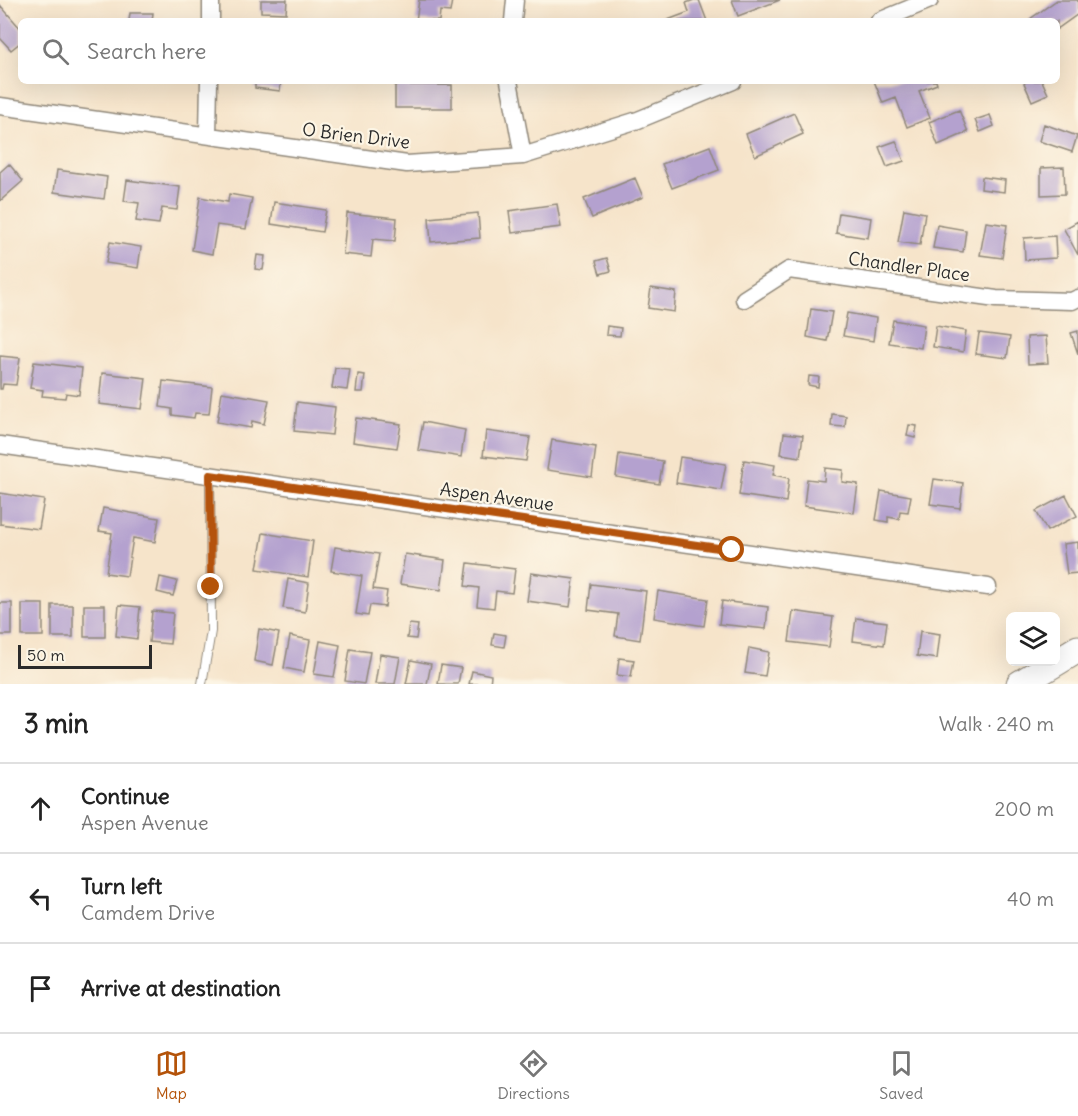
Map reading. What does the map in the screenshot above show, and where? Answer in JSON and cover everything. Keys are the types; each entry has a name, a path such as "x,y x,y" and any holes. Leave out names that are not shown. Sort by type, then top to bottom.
{"highway":[{"path":"1020,684 1078,649"}],"street":[{"path":"211,0 211,18"},
{"path":"513,18 515,0"},
{"path":"886,18 930,0"},
{"path":"208,135 209,84"},
{"path":"510,84 523,156"},
{"name":"O Brien Drive","path":"0,106 407,164 523,156 638,120 726,84"},
{"name":"Chandler Place","path":"744,299 789,270 996,299 1072,300 1078,298"},
{"name":"Aspen Avenue","path":"0,445 988,587"}],"lane":[{"path":"202,684 211,632 210,475"}],"building":[{"path":"261,0 287,0 286,13 261,12"},
{"path":"419,0 452,0 450,12 440,11 439,18 416,18"},
{"path":"699,0 706,18 673,18 689,12 686,3"},
{"path":"732,0 780,0 738,16"},
{"path":"1057,0 1078,0 1078,14 1060,27 1060,18 1031,18"},
{"path":"0,5 18,26 18,44 11,50 0,38"},
{"path":"130,13 153,13 152,18 129,18"},
{"path":"255,84 281,84 280,91 255,88"},
{"path":"875,84 937,84 919,91 930,118 907,127 896,98 883,103"},
{"path":"1024,84 1043,84 1048,94 1032,101"},
{"path":"395,85 452,85 452,108 395,108"},
{"path":"959,110 968,132 938,145 929,122"},
{"path":"794,113 803,134 755,156 746,134"},
{"path":"990,115 994,126 980,132 975,120"},
{"path":"1044,124 1077,136 1072,152 1039,141"},
{"path":"896,141 904,161 887,167 879,147"},
{"path":"710,146 719,170 672,188 662,164"},
{"path":"9,164 23,181 0,201 0,172"},
{"path":"1064,167 1065,194 1041,195 1041,168"},
{"path":"57,170 107,177 104,199 54,192"},
{"path":"982,177 1005,180 1004,192 981,189"},
{"path":"635,178 643,197 592,218 584,199"},
{"path":"127,180 180,187 177,210 162,208 159,224 136,221 139,203 124,201"},
{"path":"229,194 252,198 246,229 217,225 212,254 192,250 200,197 228,202"},
{"path":"274,202 326,210 322,232 271,224"},
{"path":"557,204 561,227 512,233 509,211"},
{"path":"904,209 925,213 920,245 898,242"},
{"path":"347,213 397,218 395,241 373,239 371,257 343,254"},
{"path":"478,213 480,238 431,242 429,218"},
{"path":"839,213 871,218 868,238 836,233"},
{"path":"1078,221 1078,255 1064,229"},
{"path":"986,222 1007,225 1002,258 980,255"},
{"path":"937,225 966,230 963,252 933,248"},
{"path":"1055,236 1056,258 1025,260 1024,238"},
{"path":"110,242 141,247 138,268 106,263"},
{"path":"257,255 265,256 263,270 255,269"},
{"path":"607,258 611,271 600,274 596,261"},
{"path":"651,288 676,292 674,312 648,308"},
{"path":"811,309 832,312 827,341 807,337"},
{"path":"847,313 876,318 873,341 843,336"},
{"path":"893,320 924,325 921,348 889,343"},
{"path":"607,326 621,328 620,336 606,335"},
{"path":"936,326 966,331 963,352 933,347"},
{"path":"1078,331 1078,354 1071,333"},
{"path":"979,333 1010,337 1007,358 976,354"},
{"path":"1046,336 1048,363 1028,364 1027,337"},
{"path":"0,356 20,358 16,385 3,384 0,389"},
{"path":"34,362 82,368 79,395 66,393 65,398 42,396 43,390 30,388"},
{"path":"335,368 350,369 347,390 332,388"},
{"path":"102,373 146,378 142,409 99,404"},
{"path":"358,374 365,375 363,392 356,392"},
{"path":"809,376 819,377 818,387 808,385"},
{"path":"163,381 212,387 209,414 195,413 194,418 172,415 172,409 160,407"},
{"path":"222,392 269,400 264,424 252,421 251,428 217,422"},
{"path":"297,402 335,407 332,435 294,431"},
{"path":"832,414 846,416 845,427 831,426"},
{"path":"356,418 401,424 397,448 353,442"},
{"path":"423,422 465,430 461,457 418,450"},
{"path":"909,425 917,426 915,438 907,436"},
{"path":"486,431 530,437 526,461 483,456"},
{"path":"784,433 803,435 800,457 781,454"},
{"path":"552,440 596,447 592,477 547,470"},
{"path":"619,454 663,461 659,484 616,477"},
{"path":"680,457 726,464 721,490 676,483"},
{"path":"744,460 775,465 773,475 789,478 786,502 739,495"},
{"path":"825,468 843,470 842,482 858,484 854,513 804,506 807,479 824,481"},
{"path":"934,479 963,483 960,508 930,504"},
{"path":"881,491 911,496 908,512 900,511 899,519 888,517 888,522 876,520"},
{"path":"0,493 44,500 39,529 0,524"},
{"path":"1066,495 1077,516 1047,531 1036,511"},
{"path":"103,508 159,518 155,542 133,538 127,576 106,573 112,533 99,531"},
{"path":"263,533 313,541 308,577 257,569"},
{"path":"1078,542 1078,573 1067,574 1063,544"},
{"path":"335,547 379,554 373,589 387,591 385,607 370,605 368,616 356,614 362,576 331,571"},
{"path":"405,554 445,560 441,590 400,584"},
{"path":"468,563 515,569 512,593 496,591 494,608 477,606 479,588 465,586"},
{"path":"531,573 574,579 570,607 527,601"},
{"path":"160,577 177,581 173,596 157,592"},
{"path":"288,579 309,583 305,612 283,608"},
{"path":"591,584 646,591 640,640 615,636 618,614 588,610"},
{"path":"658,591 708,599 704,626 654,618"},
{"path":"722,601 768,607 766,629 719,624"},
{"path":"0,603 12,603 12,635 0,635"},
{"path":"22,604 43,604 43,636 22,636"},
{"path":"52,605 73,605 73,637 52,637"},
{"path":"84,605 105,605 105,637 84,637"},
{"path":"119,605 140,607 137,639 116,636"},
{"path":"152,611 173,613 170,644 149,642"},
{"path":"793,611 833,617 829,647 789,642"},
{"path":"856,618 887,622 884,645 853,641"},
{"path":"409,624 418,625 416,639 407,638"},
{"path":"259,629 279,633 273,665 254,661"},
{"path":"920,631 940,634 937,659 917,656"},
{"path":"494,633 506,635 504,647 492,645"},
{"path":"290,636 310,640 304,672 284,668"},
{"path":"320,641 340,645 334,677 314,674"},
{"path":"749,648 769,652 765,676 745,673"},
{"path":"350,649 370,652 364,684 345,681"},
{"path":"380,654 400,657 395,684 375,684"},
{"path":"619,658 634,660 631,677 617,675"},
{"path":"411,660 431,664 427,684 406,684"},
{"path":"441,665 461,668 458,684 438,684"},
{"path":"472,671 491,675 490,684 469,684"}],"route":[{"path":"211,587 210,475 732,550"}]}
